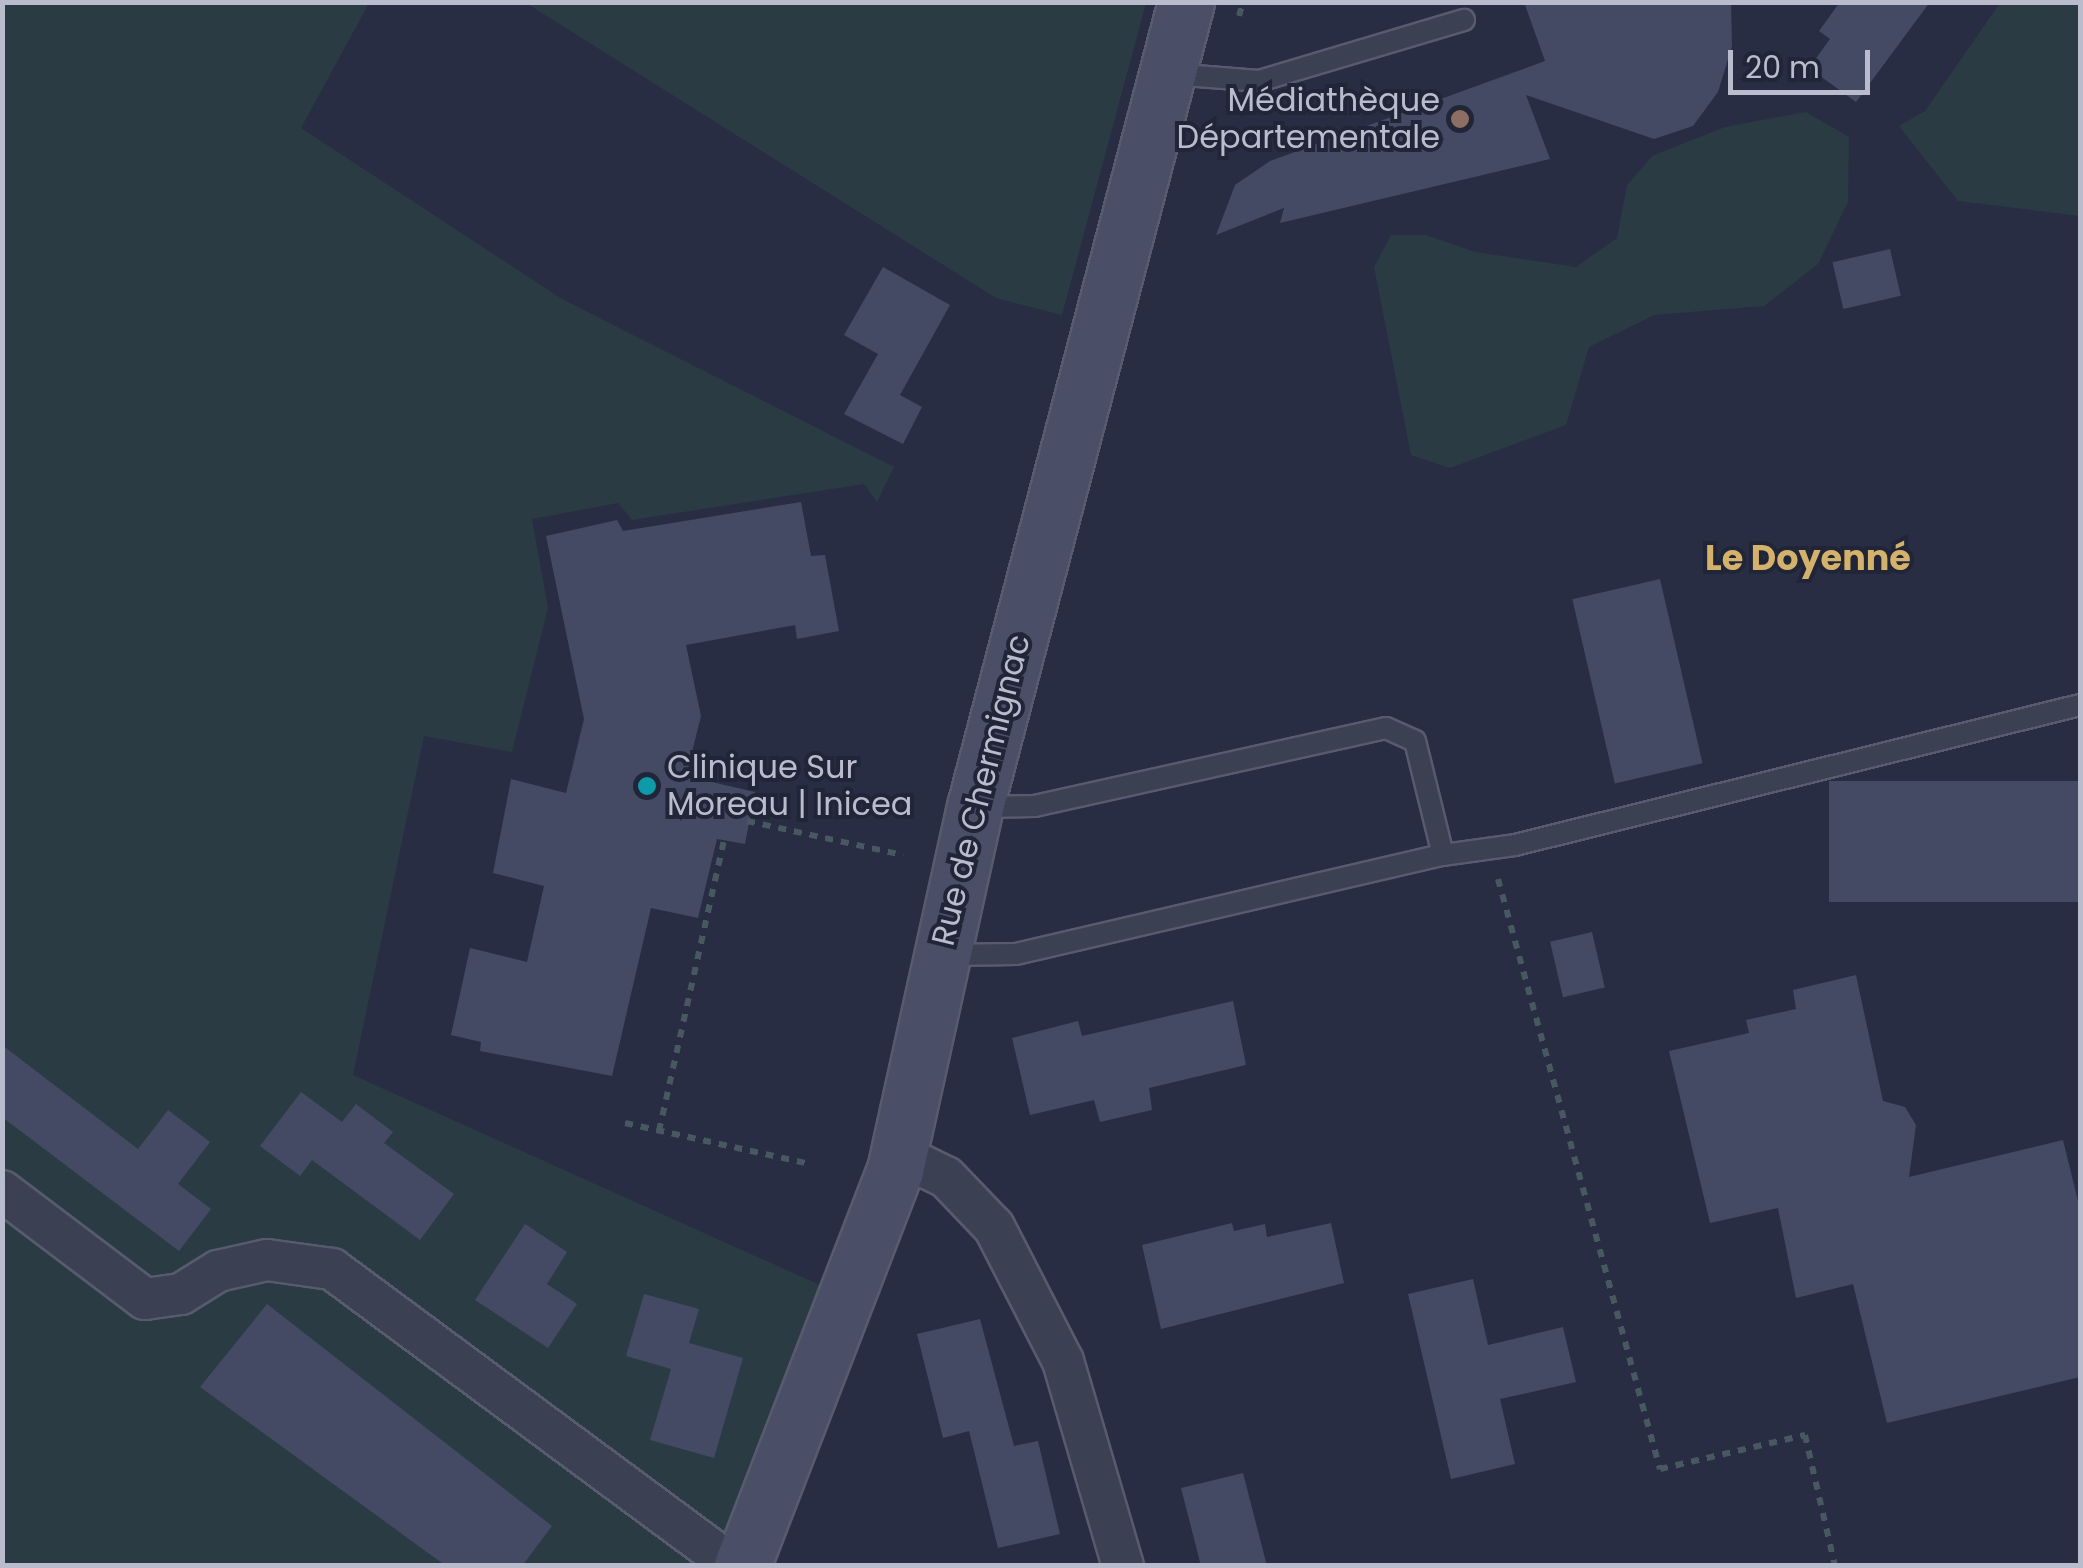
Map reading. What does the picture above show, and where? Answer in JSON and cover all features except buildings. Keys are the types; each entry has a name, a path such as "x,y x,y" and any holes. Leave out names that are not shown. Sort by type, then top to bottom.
{"street":[{"name":"Rue de Chermignac","path":"742,1566 895,1170 975,807 1186,2"},
{"path":"895,1170 924,1166 971,1196 1014,1262 1064,1360 1123,1566"},
{"path":"2,1191 145,1300 267,1260 332,1268 733,1566"}],"lane":[{"path":"1170,74 1259,80 1464,20"},
{"path":"940,955 1016,954 1442,856 1490,849 2080,705"},
{"path":"975,807 1035,806 1386,728 1414,741 1442,856"}],"path":[{"path":"747,821 903,854"},
{"path":"659,1130 724,840"},
{"path":"1490,849 1660,1469 1804,1435 1835,1566"},
{"path":"625,1123 810,1164"}],"shaded area":[{"path":"3,3 369,3 301,128 562,299 894,467 877,502 864,484 632,520 618,503 532,519 548,608 512,752 424,736 353,1075 822,1286 713,1565 3,1566"},
{"path":"526,3 1146,3 1062,315 996,298"},
{"path":"2000,3 2080,3 2080,216 1958,201 1899,126 1925,111"},
{"path":"1806,112 1849,137 1848,202 1818,264 1764,306 1654,315 1589,347 1566,425 1450,468 1411,455 1374,267 1391,235 1426,235 1475,252 1576,267 1617,238 1627,185 1652,156 1725,127"}],"place":[{"name":"Médiathèque Départementale","path":"1460,119"},
{"name":"Clinique Sur Moreau | Inicea","path":"647,786"}],"district":[{"name":"Le Doyenné","path":"1808,558"}]}
